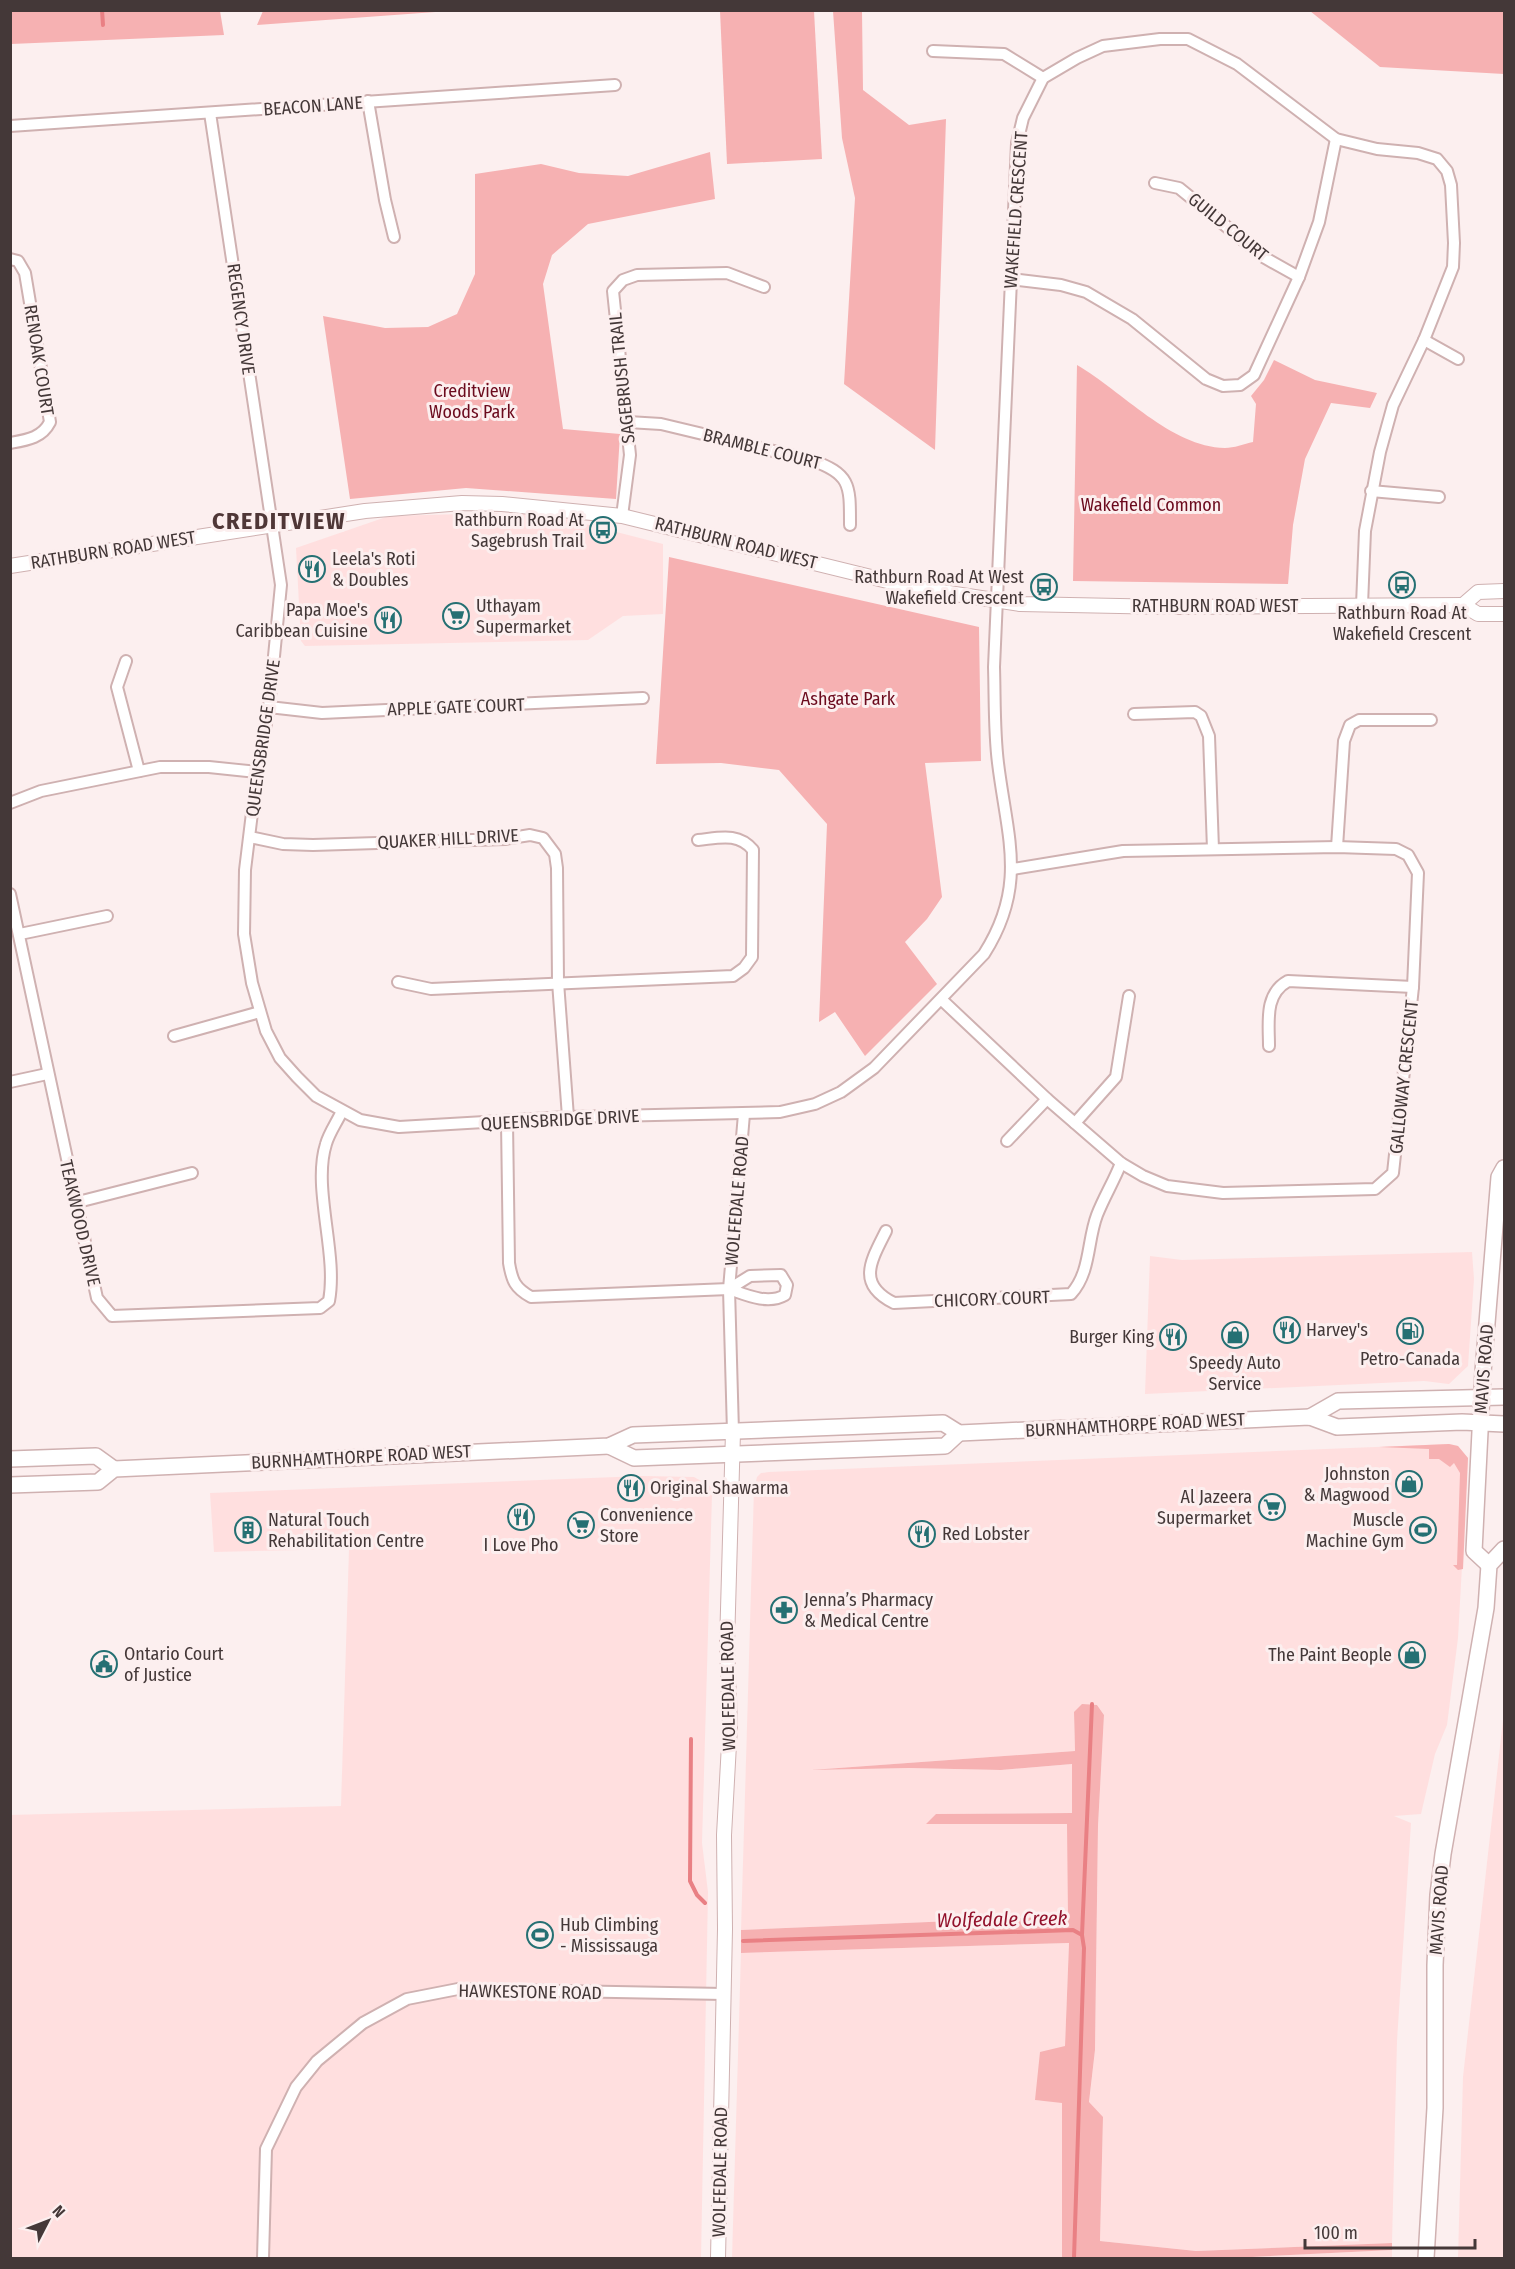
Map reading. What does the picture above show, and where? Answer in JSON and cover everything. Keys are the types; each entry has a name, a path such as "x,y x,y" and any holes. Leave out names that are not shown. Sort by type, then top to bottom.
{"main road":[{"name":"MAVIS ROAD","path":"1426,2259 1435,2108 1435,1965 1438,1894 1485,1608 1489,1565 1474,1551 1482,1396 1499,1177 1504,1168"},
{"name":"BURNHAMTHORPE ROAD WEST","path":"1310,1417 1338,1401 1504,1397"},
{"name":"BURNHAMTHORPE ROAD WEST","path":"10,1485 98,1482 114,1469 609,1446 633,1435 944,1423 959,1433 1310,1417 1337,1427 1504,1424"},
{"name":"BURNHAMTHORPE ROAD WEST","path":"609,1446 634,1458 945,1446 959,1433"},
{"name":"BURNHAMTHORPE ROAD WEST","path":"10,1459 96,1456 114,1469"},
{"path":"1489,1565 1504,1549"}],"street":[{"path":"933,51 1004,54 1043,78 1077,57 1103,46 1160,39 1188,39 1237,64 1336,139 1377,149 1418,153 1437,159 1447,171 1452,208 1453,267 1424,340 1393,405 1371,491 1365,531 1362,605"},
{"name":"WAKEFIELD CRESCENT","path":"997,601 1017,143 1023,118 1043,78"},
{"name":"BEACON LANE","path":"10,126 615,85"},
{"path":"368,101 385,200 394,237"},
{"name":"REGENCY DRIVE","path":"210,113 272,525"},
{"path":"1011,279 1061,285 1086,292 1132,320 1206,379 1223,386 1240,385 1254,375 1299,277 1319,222 1336,139"},
{"name":"GUILD COURT","path":"1155,183 1179,188 1265,258 1299,277"},
{"name":"RENOAK COURT","path":"10,259 18,261 25,273 50,422 46,430 33,439 10,443"},
{"name":"SAGEBRUSH TRAIL","path":"622,516 630,455 613,291 623,280 636,275 727,273 764,287"},
{"path":"1424,340 1458,359"},
{"name":"BRAMBLE COURT","path":"628,422 661,424 811,460 831,467 843,475 850,491 850,525"},
{"path":"1371,491 1439,497"},
{"name":"RATHBURN ROAD WEST","path":"10,566 365,511 462,503 545,507 622,516 916,588 997,601 1093,607 1463,604 1478,614 1504,614"},
{"name":"QUEENSBRIDGE DRIVE","path":"272,525 281,585 269,707 256,772 245,870 244,934 252,984 266,1031 280,1058 316,1096 360,1120 399,1127 568,1117 744,1114 797,1108 841,1092 874,1068 984,954 997,934 1008,900 1013,869 996,744 994,667 997,601"},
{"name":"RATHBURN ROAD WEST","path":"1463,604 1478,592 1504,591"},
{"path":"126,662 117,687 139,771"},
{"name":"APPLE GATE COURT","path":"269,707 322,713 643,698"},
{"path":"1134,714 1195,712 1201,716 1209,736 1213,849"},
{"path":"1337,847 1344,741 1350,725 1359,720 1431,720"},
{"path":"10,803 41,791 174,766 256,772"},
{"name":"QUAKER HILL DRIVE","path":"250,837 283,844 313,845 505,839 530,836 543,838 555,854 557,867 558,982 568,1117"},
{"path":"398,982 431,988 733,976 744,968 752,957 753,850 745,841 735,836 698,840"},
{"name":"GALLOWAY CRESCENT","path":"942,1000 1047,1099 1121,1163 1167,1186 1223,1193 1375,1189 1393,1173 1413,987 1418,873 1408,855 1396,849 1337,847 1123,851 1013,869"},
{"name":"TEAKWOOD DRIVE","path":"10,894 74,1203 97,1298 112,1316 320,1308 329,1301 332,1284 324,1193 324,1156 326,1143 342,1111"},
{"path":"20,934 107,916"},
{"path":"1269,1046 1270,1002 1276,990 1288,981 1413,987"},
{"path":"1075,1123 1116,1077 1130,996"},
{"path":"174,1036 261,1012"},
{"path":"10,1082 47,1074"},
{"path":"1007,1141 1047,1099"},
{"name":"WOLFEDALE ROAD","path":"718,2259 724,1994 724,1835 730,1726 727,1645 732,1454 729,1289 744,1114"},
{"path":"507,1122 509,1263 511,1279 519,1290 531,1297 729,1289 753,1298 779,1298 784,1295 788,1285 781,1275 750,1276 729,1289"},
{"name":"CHICORY COURT","path":"886,1231 873,1258 869,1277 873,1289 894,1303 1071,1294 1084,1274 1089,1240 1097,1216 1121,1163"},
{"path":"74,1203 192,1173"},
{"name":"HAWKESTONE ROAD","path":"263,2259 266,2149 296,2087 317,2061 363,2023 407,1999 458,1989 724,1994"}],"shaded area":[{"path":"539,512 663,544 663,614 623,616 588,640 305,646 301,641 296,548 389,516"},
{"path":"1472,1252 1474,1279 1468,1366 1449,1384 1424,1381 1145,1394 1150,1256 1182,1260"},
{"path":"1449,1444 1458,1446 1468,1458 1458,1638 1447,1725 1435,1754 1421,1814 1394,1816 1411,1823 1397,2041 1392,2243 1196,2251 1100,2241 1103,2118 1089,2103 1095,2050 1098,1826 1104,1715 1097,1705 1074,1713 1075,1751 811,1770 909,1768 1001,1770 1072,1764 1072,1813 937,1814 927,1824 1068,1824 1068,1916 741,1930 754,1489 757,1477 761,1473 769,1472"},
{"path":"642,1476 694,1477 710,1486 712,1494 702,1843 708,1892 701,2258 11,2258 10,1815 341,1806 349,1549 214,1552 210,1493"},
{"path":"1504,1711 1504,2258 1458,2258 1463,2077"},
{"path":"1069,1943 1065,2046 1035,2100 1062,2102 1062,2258 732,2258 741,1953"},
{"path":"1392,2250 1392,2258 1232,2258"}],"green space":[{"path":"263,10 449,11 257,25"},
{"path":"10,11 220,11 224,35 11,44"},
{"path":"720,11 814,11 822,159 727,164"},
{"path":"833,11 862,11 863,90 909,125 946,119 935,450 844,384 855,198 842,138"},
{"path":"1310,11 1504,12 1504,74 1380,67"},
{"name":"Creditview Woods Park","path":"710,152 715,199 588,224 552,255 543,284 563,429 620,434 616,499 466,488 350,499 323,316 385,328 428,327 457,314 475,274 475,174 541,164 579,173 628,176"},
{"name":"Wakefield Common","path":"1274,360 1315,380 1377,393 1370,408 1331,403 1305,459 1293,525 1288,584 1073,581 1077,365 1166,428 1205,445 1225,448 1253,442 1256,404 1251,396 1264,380"},
{"name":"Ashgate Park","path":"669,557 979,627 981,761 925,763 942,897 927,919 905,942 937,984 865,1056 835,1012 819,1022 827,824 779,770 721,763 656,764"},
{"path":"1449,1444 1458,1446 1468,1458 1463,1569 1458,1570 1453,1565 1457,1565 1460,1473 1454,1463 1450,1467 1439,1459 1429,1459 1429,1449 1379,1447"},
{"path":"1082,1704 1097,1705 1104,1715 1098,1826 1095,2050 1089,2102 1103,2117 1100,2241 1196,2251 1392,2243 1392,2250 1232,2258 1062,2258 1062,2103 1035,2100 1040,2052 1065,2046 1069,1943 741,1953 741,1930 1068,1916 1067,1824 926,1824 936,1814 1072,1813 1072,1764 1001,1770 909,1768 811,1770 1075,1751 1074,1712"}],"waterway":[{"path":"102,10 103,25"},
{"path":"1082,1935 1092,1704"},
{"name":"Wolfedale Creek","path":"691,1739 690,1881 697,1895 705,1903"},
{"name":"Wolfedale Creek","path":"743,1941 1073,1930 1082,1935 1084,1948 1074,2258"}],"place":[{"name":"Rathburn Road At Sagebrush Trail","path":"603,530"},
{"name":"Leela's Roti & Doubles","path":"312,569"},
{"name":"Rathburn Road At Wakefield Crescent","path":"1402,585"},
{"name":"Rathburn Road At West Wakefield Crescent","path":"1044,587"},
{"name":"Uthayam Supermarket","path":"456,616"},
{"name":"Papa Moe's Caribbean Cuisine","path":"388,620"},
{"name":"Harvey's","path":"1287,1330"},
{"name":"Petro-Canada","path":"1410,1331"},
{"name":"Speedy Auto Service","path":"1235,1335"},
{"name":"Burger King","path":"1173,1337"},
{"name":"Johnston & Magwood","path":"1409,1484"},
{"name":"Original Shawarma","path":"631,1488"},
{"name":"Al Jazeera Supermarket","path":"1272,1507"},
{"name":"I Love Pho","path":"521,1517"},
{"name":"Convenience Store","path":"581,1525"},
{"name":"Natural Touch Rehabilitation Centre","path":"248,1530"},
{"name":"Muscle Machine Gym","path":"1423,1530"},
{"name":"Red Lobster","path":"922,1534"},
{"name":"Jenna’s Pharmacy & Medical Centre","path":"784,1610"},
{"name":"The Paint Beople","path":"1412,1655"},
{"name":"Ontario Court of Justice","path":"104,1664"},
{"name":"Hub Climbing - Mississauga","path":"540,1935"}],"district":[{"name":"CREDITVIEW","path":"279,521"}]}
